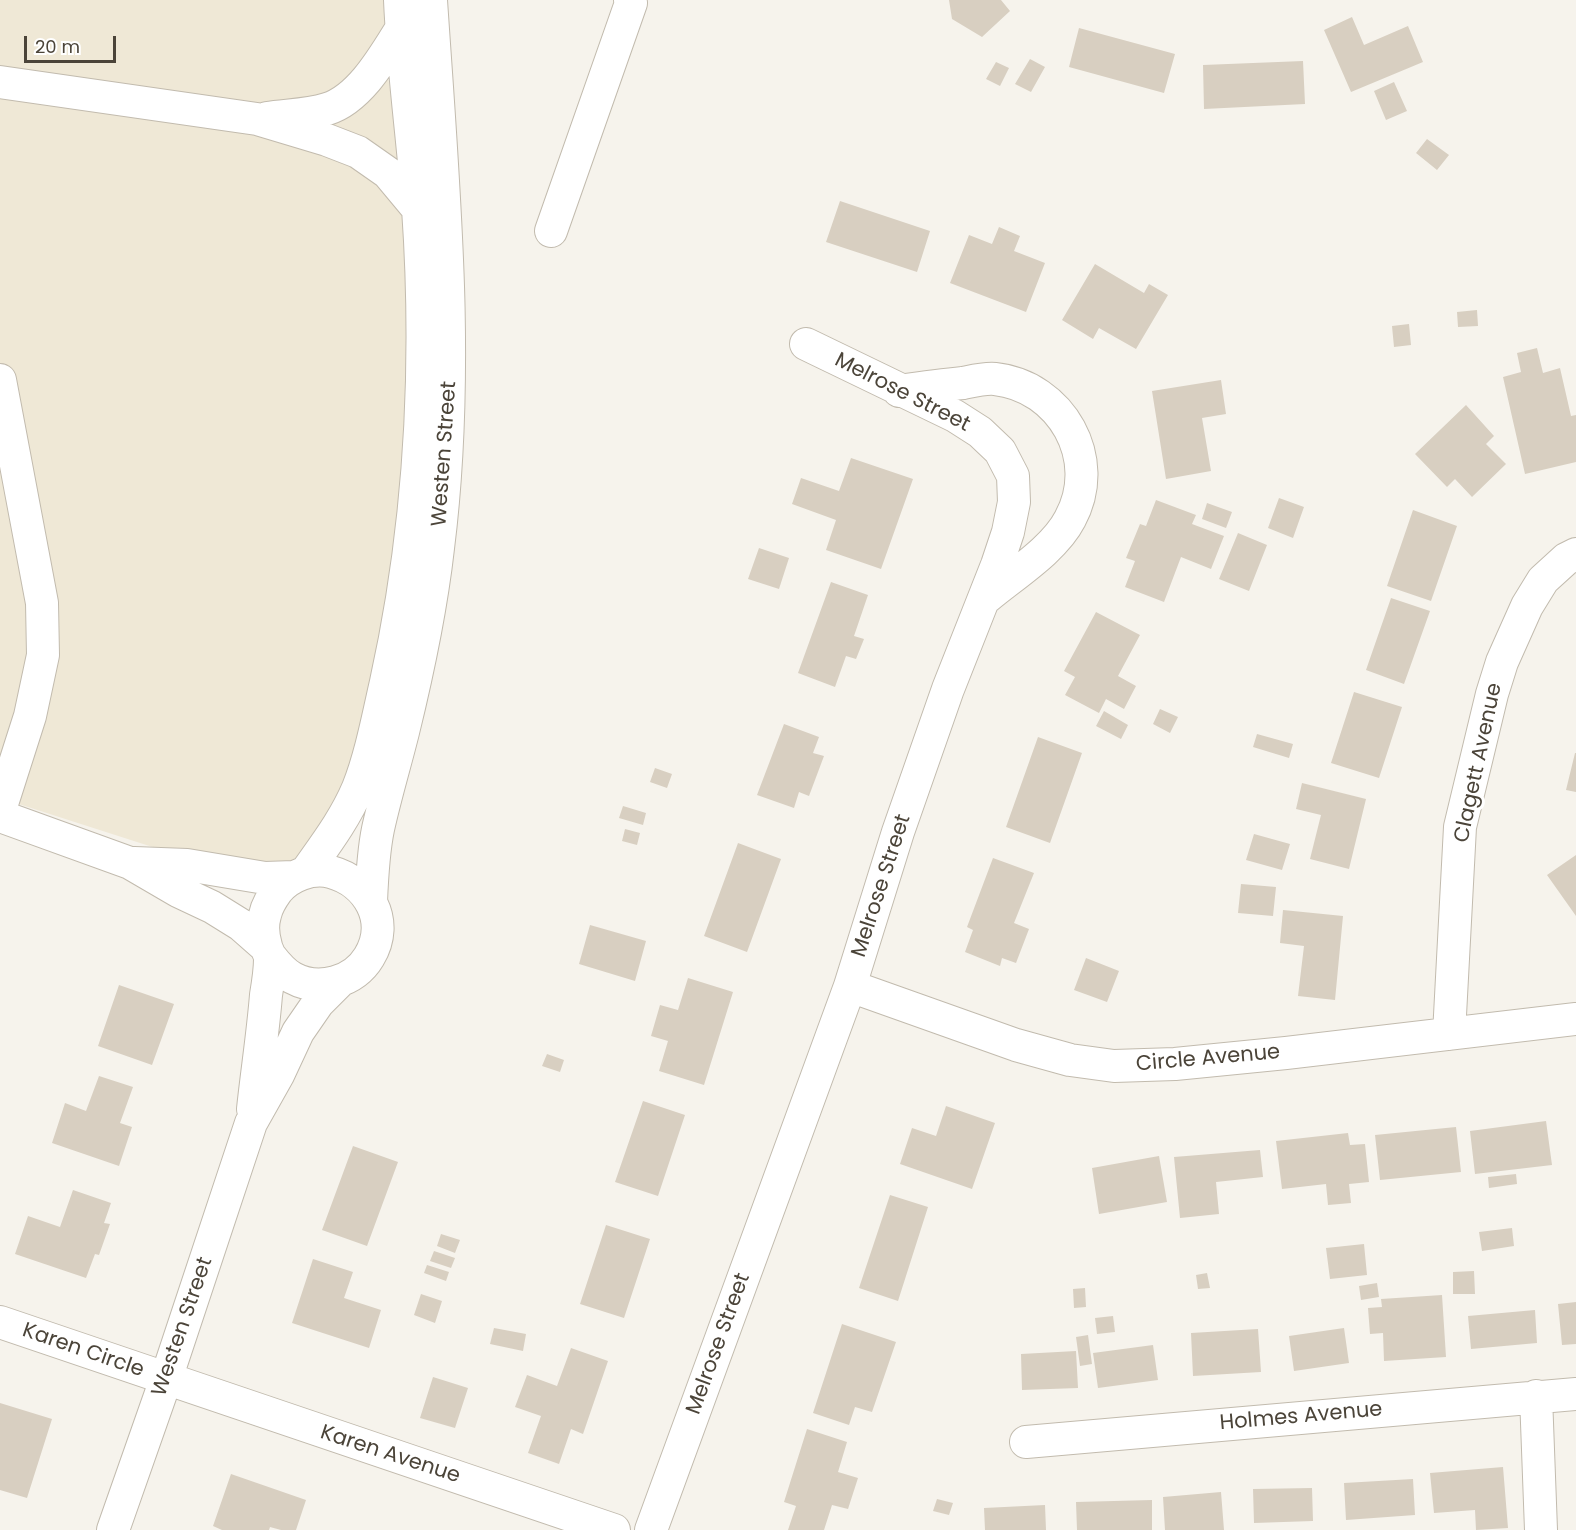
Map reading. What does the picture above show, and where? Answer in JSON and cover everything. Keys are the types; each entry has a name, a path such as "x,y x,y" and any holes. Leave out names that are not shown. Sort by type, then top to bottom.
{"street":[{"name":"Westen Street","path":"371,902 372,870 378,831 426,627 438,549 447,460 449,306 431,0"},
{"path":"551,231 630,0"},
{"name":"Westen Street","path":"300,875 343,820 358,786 376,726 395,642 411,534 420,423 423,322 418,209 400,14"},
{"path":"257,119 328,109 356,92 380,62 400,14"},
{"path":"0,82 257,119 327,140 358,152 388,173 418,209"},
{"name":"Melrose Street","path":"651,1530 850,986 898,832 948,689 997,565 1008,532 1014,502 1013,476 1000,451 980,432 955,416 899,391 806,344"},
{"path":"899,391 992,379 1011,382 1029,389 1053,406 1071,429 1078,447 1082,465 1081,484 1078,502 1071,519 1061,534 1047,547 981,602"},
{"path":"0,380 42,603 43,654 30,716 0,810"},
{"name":"Clagett Avenue","path":"1449,1034 1460,827 1492,694 1502,662 1527,606 1544,580 1566,559 1576,554"},
{"path":"0,816 130,863 178,891 212,907 241,925 268,952 280,969 293,978 308,983 324,985 340,981 356,972 369,957 376,940 377,920 371,902 360,886 344,875 325,870 265,878 187,866 130,863"},
{"path":"268,952 263,931 264,915 270,900 281,887 300,875"},
{"name":"Westen Street","path":"251,1123 268,952"},
{"name":"Westen Street","path":"113,1530 251,1123 278,1075 298,1032 318,1004 340,981"},
{"name":"Circle Avenue","path":"850,986 1016,1045 1070,1059 1113,1066 1175,1064 1576,1019"},
{"name":"Karen Circle","path":"0,1322 166,1379"},
{"name":"Karen Avenue","path":"166,1379 614,1530"},
{"name":"Holmes Avenue","path":"1026,1442 1576,1394"},
{"path":"1536,1396 1541,1530"}],"shaded area":[{"path":"0,0 388,0 388,76 407,203 414,329 396,611 333,827 282,872 193,860 0,798"}],"building":[{"path":"949,0 1001,0 1010,11 982,37 952,19"},
{"path":"1352,17 1364,45 1408,26 1423,62 1351,92 1324,30"},
{"path":"1079,28 1175,54 1164,93 1069,67"},
{"path":"1030,59 1045,67 1031,92 1015,84"},
{"path":"1303,61 1305,104 1204,109 1203,65"},
{"path":"996,62 1009,68 1000,86 986,79"},
{"path":"1394,82 1407,111 1386,120 1374,91"},
{"path":"1427,139 1449,155 1437,170 1416,153"},
{"path":"840,201 930,231 917,272 826,242"},
{"path":"999,227 1020,236 1014,251 1045,263 1026,312 950,283 969,235 992,244"},
{"path":"1095,264 1144,293 1149,284 1168,295 1136,349 1099,328 1093,339 1062,320"},
{"path":"1477,310 1478,326 1458,327 1457,312"},
{"path":"1409,324 1411,345 1394,347 1392,326"},
{"path":"1537,348 1543,373 1560,368 1571,416 1576,415 1576,462 1525,474 1503,377 1521,372 1517,353"},
{"path":"1221,380 1226,414 1202,418 1211,471 1166,479 1152,391"},
{"path":"1466,405 1494,436 1486,444 1506,464 1472,497 1455,479 1447,487 1415,454"},
{"path":"851,458 913,479 881,569 826,550 836,520 792,504 801,478 839,491"},
{"path":"1279,498 1304,507 1293,538 1268,528"},
{"path":"1156,500 1196,515 1192,524 1224,536 1211,569 1181,557 1164,602 1125,587 1135,561 1126,558 1140,524 1146,526"},
{"path":"1207,503 1232,512 1226,528 1202,519"},
{"path":"1413,510 1457,526 1431,601 1387,586"},
{"path":"1238,533 1267,545 1249,591 1219,579"},
{"path":"759,548 789,558 779,589 748,579"},
{"path":"831,582 868,595 854,636 864,639 856,659 846,656 835,687 798,673"},
{"path":"1391,598 1430,611 1404,684 1366,670"},
{"path":"1096,612 1140,635 1118,676 1136,686 1124,709 1106,699 1099,713 1065,695 1075,677 1064,671"},
{"path":"1354,692 1402,707 1379,778 1331,763"},
{"path":"1160,709 1178,717 1170,733 1153,724"},
{"path":"1104,711 1128,725 1121,739 1096,726"},
{"path":"784,724 819,737 813,753 824,756 809,796 799,792 794,808 757,795"},
{"path":"1257,734 1293,744 1289,758 1253,747"},
{"path":"1038,737 1082,753 1050,843 1006,827"},
{"path":"1576,753 1576,792 1566,790"},
{"path":"655,768 672,774 667,788 650,782"},
{"path":"1302,783 1366,799 1349,869 1310,859 1321,815 1296,809"},
{"path":"623,806 646,813 643,825 619,818"},
{"path":"625,829 640,833 637,845 622,841"},
{"path":"1254,834 1290,844 1282,870 1246,860"},
{"path":"738,843 781,859 747,952 704,936"},
{"path":"1576,855 1576,916 1547,875"},
{"path":"993,858 1034,873 1014,923 1029,929 1016,963 1002,958 1000,966 965,952 973,930 967,927"},
{"path":"1241,884 1276,887 1273,916 1238,913"},
{"path":"1283,910 1343,916 1335,1000 1298,996 1304,946 1280,943"},
{"path":"590,925 646,941 635,981 579,964"},
{"path":"1086,958 1119,971 1107,1002 1074,990"},
{"path":"688,978 733,992 704,1085 659,1071 668,1041 651,1036 660,1005 678,1010"},
{"path":"119,985 174,1004 152,1065 98,1046"},
{"path":"547,1054 564,1060 560,1072 542,1066"},
{"path":"99,1076 133,1087 120,1123 132,1127 119,1166 52,1143 65,1103 86,1111"},
{"path":"643,1101 685,1115 658,1196 615,1182"},
{"path":"946,1106 995,1123 972,1189 900,1164 912,1128 936,1136"},
{"path":"1546,1121 1552,1165 1475,1174 1470,1131"},
{"path":"1456,1127 1461,1172 1380,1180 1375,1135"},
{"path":"1348,1133 1350,1145 1365,1144 1369,1182 1349,1184 1351,1203 1328,1205 1326,1184 1282,1189 1276,1141"},
{"path":"353,1146 398,1162 367,1246 322,1230"},
{"path":"1260,1150 1263,1177 1216,1182 1219,1214 1180,1218 1174,1157"},
{"path":"1159,1156 1167,1202 1099,1214 1092,1168"},
{"path":"1516,1174 1517,1184 1489,1188 1488,1177"},
{"path":"73,1190 111,1203 104,1223 110,1224 99,1255 95,1254 86,1278 15,1254 28,1216 60,1227"},
{"path":"890,1195 928,1207 898,1301 859,1288"},
{"path":"606,1225 650,1239 624,1318 580,1304"},
{"path":"1512,1228 1514,1246 1482,1251 1479,1232"},
{"path":"441,1234 460,1240 455,1253 437,1246"},
{"path":"1364,1244 1367,1275 1330,1279 1326,1248"},
{"path":"434,1251 455,1258 451,1268 430,1261"},
{"path":"313,1259 353,1272 344,1298 381,1310 369,1348 292,1323"},
{"path":"427,1265 449,1272 446,1281 424,1273"},
{"path":"1474,1271 1475,1294 1453,1294 1453,1272"},
{"path":"1207,1273 1210,1288 1198,1289 1196,1275"},
{"path":"1377,1283 1379,1297 1361,1300 1359,1286"},
{"path":"1085,1288 1086,1307 1074,1308 1073,1289"},
{"path":"421,1294 442,1301 435,1323 414,1315"},
{"path":"1442,1295 1446,1357 1384,1361 1383,1333 1370,1334 1368,1308 1382,1307 1381,1299"},
{"path":"1576,1302 1576,1344 1562,1345 1558,1304"},
{"path":"1535,1310 1537,1343 1471,1349 1468,1316"},
{"path":"1113,1316 1115,1332 1097,1334 1095,1318"},
{"path":"842,1324 896,1342 872,1412 855,1407 849,1425 813,1413"},
{"path":"494,1328 526,1334 523,1351 490,1344"},
{"path":"1344,1328 1349,1363 1294,1371 1289,1336"},
{"path":"1258,1329 1261,1372 1193,1376 1191,1333"},
{"path":"1088,1335 1092,1364 1080,1366 1076,1337"},
{"path":"1153,1345 1158,1380 1098,1388 1093,1353"},
{"path":"571,1348 608,1361 583,1434 571,1429 559,1464 528,1453 541,1416 515,1407 527,1375 557,1386"},
{"path":"1076,1351 1078,1388 1022,1390 1021,1354"},
{"path":"433,1377 468,1388 455,1428 420,1418"},
{"path":"0,1403 52,1419 27,1498 0,1490"},
{"path":"807,1429 847,1442 838,1472 858,1478 848,1509 832,1505 824,1530 788,1530 796,1506 784,1502"},
{"path":"1503,1467 1508,1528 1476,1530 1475,1510 1434,1513 1430,1473"},
{"path":"231,1474 306,1500 296,1530 270,1527 269,1530 222,1530 213,1526"},
{"path":"1413,1479 1415,1515 1346,1520 1344,1483"},
{"path":"1312,1488 1313,1521 1254,1523 1253,1489"},
{"path":"1221,1492 1224,1530 1165,1530 1163,1497"},
{"path":"937,1499 953,1503 949,1515 933,1511"},
{"path":"1152,1500 1152,1530 1077,1530 1076,1502"},
{"path":"1045,1505 1046,1530 985,1530 984,1508"}]}
